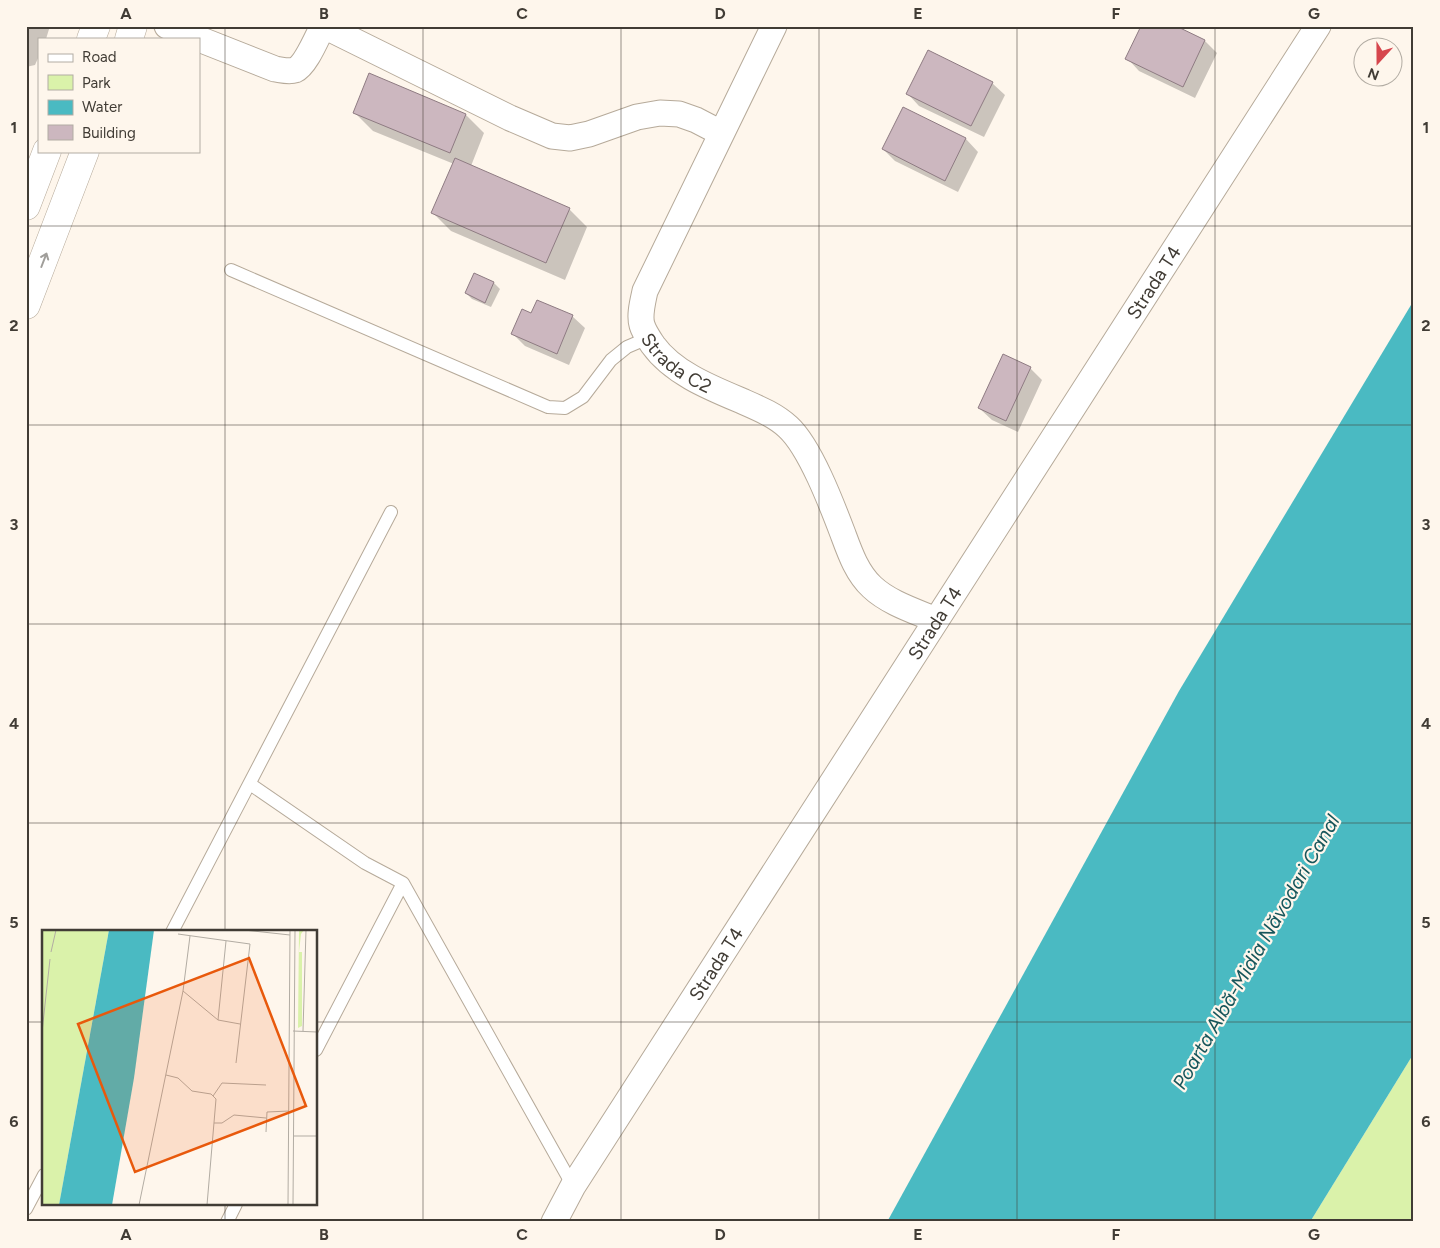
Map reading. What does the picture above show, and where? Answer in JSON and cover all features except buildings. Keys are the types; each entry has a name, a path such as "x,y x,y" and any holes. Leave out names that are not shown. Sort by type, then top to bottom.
{"main road":[{"path":"91,38 96,26"},
{"path":"129,38 133,26"},
{"path":"26,206 47,152"},
{"path":"26,305 85,152"}],"street":[{"path":"167,26 197,38"},
{"path":"200,39 275,69 285,71 296,70 304,62 324,26 510,118 552,136 570,138 589,134 637,117 660,113 679,114 722,133"},
{"name":"Strada C2","path":"774,26 645,292 641,324 648,338 660,354 675,367 723,393 781,420 794,433 804,448 831,503 859,572 872,588 892,601 936,620"},
{"name":"Strada T4","path":"554,1222 574,1186 1318,26"}],"lane":[{"path":"231,270 548,406 565,408 583,397 611,360 627,347 648,338"},
{"path":"173,930 391,512"},
{"path":"250,784 366,863 403,883 574,1186"},
{"path":"318,1046 403,883"},
{"path":"26,1209 42,1179"},
{"path":"227,1222 235,1206"}],"green space":[{"path":"1414,1053 1414,1222 1310,1222"}],"water":[{"name":"Poarta Albă-Midia Năvodari Canal","path":"1414,300 1414,1053 1310,1222 887,1222 1179,691"}]}
